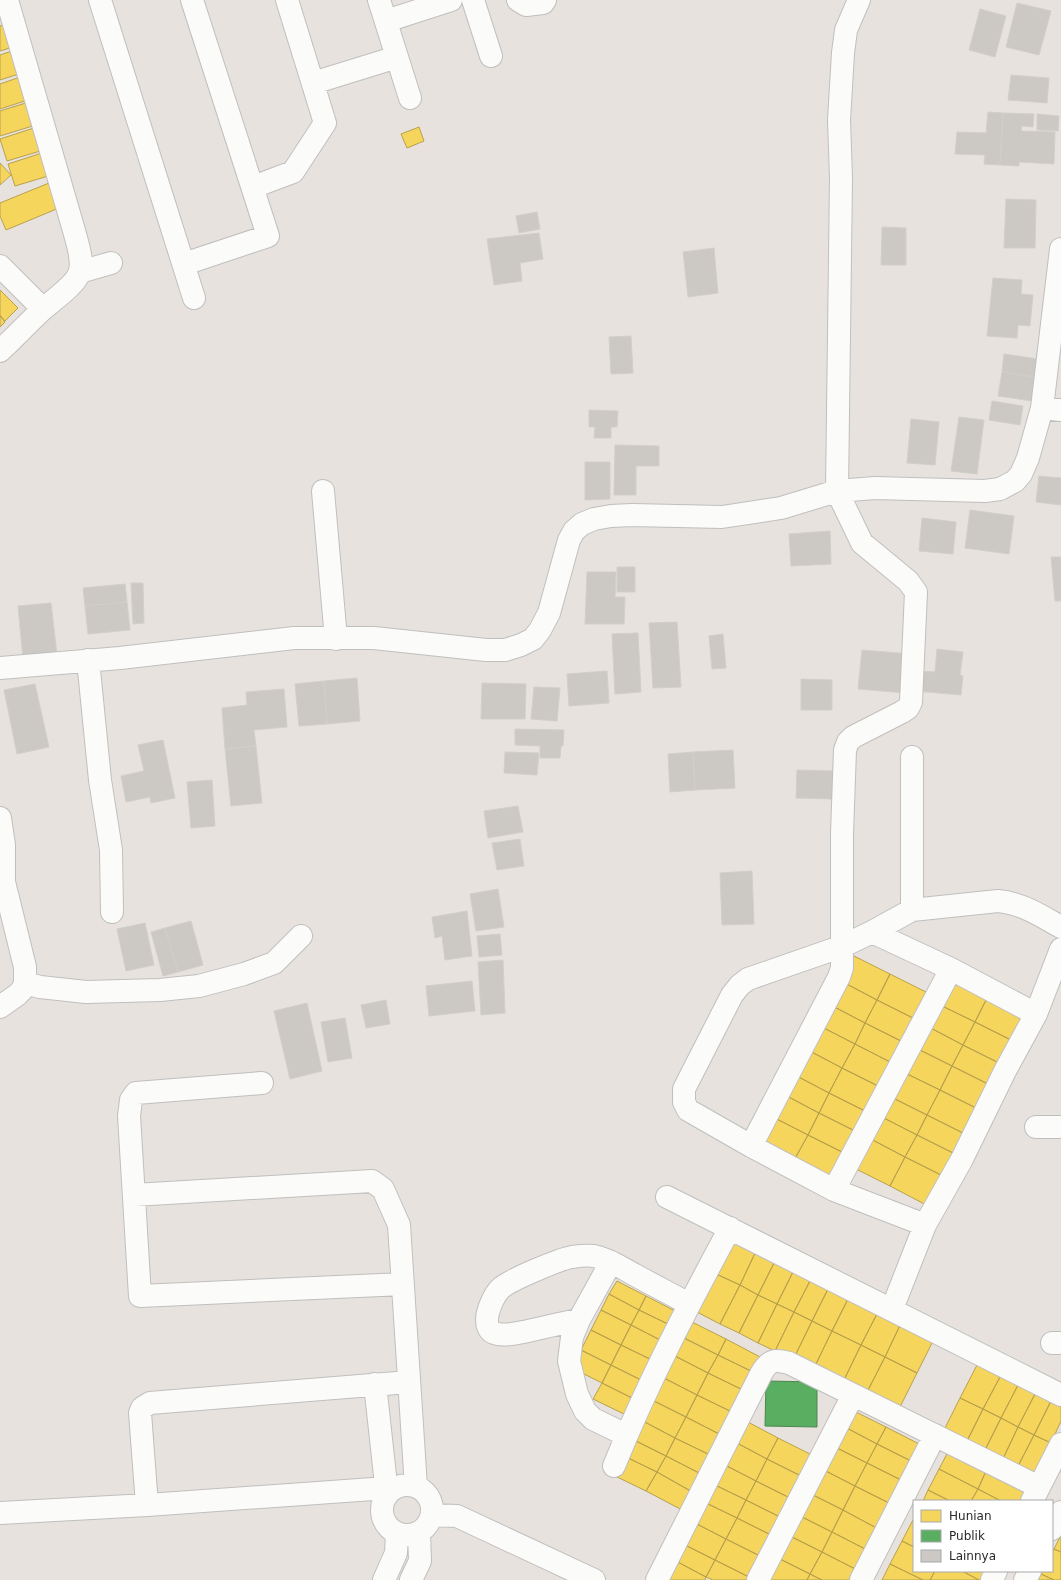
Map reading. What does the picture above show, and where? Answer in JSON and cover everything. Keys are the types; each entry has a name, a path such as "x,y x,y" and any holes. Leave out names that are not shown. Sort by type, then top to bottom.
{"street":[{"path":"0,351 43,309 61,295 76,279 80,272 80,256 75,234 7,0"},
{"path":"100,0 194,298"},
{"path":"184,264 268,236 192,0"},
{"path":"252,187 293,172 325,123 287,0"},
{"path":"379,0 410,98"},
{"path":"386,21 451,0"},
{"path":"473,0 491,56"},
{"path":"518,0 526,5 543,3 545,0"},
{"path":"751,1146 839,977 842,968 842,834 845,750 848,742 853,737 902,712 908,708 911,702 916,592 908,581 862,543 837,491 841,178 839,120 843,53 846,30 859,0"},
{"path":"313,83 397,57"},
{"path":"0,668 294,638 374,638 486,650 505,650 533,639 540,630 549,613 569,540 574,531 582,524 594,520 611,516 632,515 722,517 750,514 781,508 837,491 875,488 971,491 1000,489 1015,481 1021,474 1052,409 1061,249"},
{"path":"80,272 110,263"},
{"path":"0,266 43,309"},
{"path":"323,491 336,639"},
{"path":"88,660 100,780 111,850 112,912"},
{"path":"912,757 912,910"},
{"path":"0,818 4,845 4,882 25,967 25,983 22,990 0,1007"},
{"path":"925,1225 834,1190 751,1146 688,1110 684,1102 684,1089 732,995 740,985 748,979 843,946 912,910 998,901 1009,902 1022,906 1061,927"},
{"path":"872,932 951,969 1036,1014"},
{"path":"25,983 40,987 86,992 160,990 199,986 244,974 274,963 301,936"},
{"path":"892,1309 925,1225 962,1159 1005,1071 1036,1014 1061,949"},
{"path":"834,1190 951,969"},
{"path":"262,1083 136,1093 131,1100 129,1116 140,1296 403,1284"},
{"path":"1036,1127 1061,1128"},
{"path":"134,1195 372,1181 383,1189 399,1225 416,1487"},
{"path":"667,1197 1061,1395"},
{"path":"614,1466 626,1435 689,1304 730,1228"},
{"path":"579,1320 506,1335 493,1333 489,1330 487,1324 487,1317 495,1296 500,1289 510,1282 571,1257 593,1256 610,1262 689,1304"},
{"path":"610,1262 579,1320 572,1337 569,1361 579,1402 585,1412 593,1419 626,1435"},
{"path":"657,1580 767,1365 772,1362 779,1361 789,1363 936,1435 1035,1494 1061,1444"},
{"path":"147,1505 140,1414 142,1408 150,1403 409,1382"},
{"path":"375,1384 387,1494"},
{"path":"758,1580 853,1395"},
{"path":"861,1580 936,1435"},
{"path":"406,1485 416,1487 426,1494 431,1504 432,1515 428,1525 419,1532 408,1536 397,1534 387,1527 382,1518 382,1505 387,1494 396,1487 406,1485"},
{"path":"0,1513 147,1505 373,1489 387,1494"},
{"path":"1053,1527 1061,1512"},
{"path":"432,1515 457,1516 594,1580"},
{"path":"411,1580 420,1561 419,1532"},
{"path":"384,1580 396,1553 397,1534"}],"building: Hunian":[{"path":"6,24 13,47 0,51 0,26"},
{"path":"15,50 22,73 0,80 0,55"},
{"path":"23,76 31,99 0,109 0,84"},
{"path":"32,101 39,124 0,136 0,111"},
{"path":"40,126 47,149 7,161 0,139"},
{"path":"419,127 424,141 407,148 401,134"},
{"path":"48,151 55,174 15,186 8,164"},
{"path":"0,163 11,175 0,185"},
{"path":"49,183 59,208 6,230 0,216 0,203"},
{"path":"0,290 18,308 5,321 0,315"},
{"path":"0,316 5,322 0,327"},
{"path":"852,955 890,974 877,1000 839,980"},
{"path":"890,974 932,995 919,1021 877,1000"},
{"path":"950,977 988,996 975,1022 936,1003"},
{"path":"839,980 877,1000 865,1023 827,1003"},
{"path":"988,996 1030,1018 1017,1043 975,1022"},
{"path":"877,1000 919,1021 907,1044 865,1023"},
{"path":"827,1003 865,1023 855,1044 816,1024"},
{"path":"936,1003 975,1022 963,1045 925,1025"},
{"path":"975,1022 1017,1043 1005,1066 963,1045"},
{"path":"865,1023 907,1044 896,1065 855,1044"},
{"path":"816,1024 855,1044 842,1068 804,1048"},
{"path":"925,1025 963,1045 952,1066 914,1047"},
{"path":"855,1044 896,1065 884,1089 842,1068"},
{"path":"963,1045 1005,1066 994,1087 952,1066"},
{"path":"914,1047 952,1066 940,1090 901,1071"},
{"path":"804,1048 842,1068 829,1093 791,1073"},
{"path":"952,1066 994,1087 982,1111 940,1090"},
{"path":"842,1068 884,1089 871,1114 829,1093"},
{"path":"901,1071 940,1090 927,1115 889,1096"},
{"path":"791,1073 829,1093 819,1113 781,1093"},
{"path":"940,1090 982,1111 969,1136 927,1115"},
{"path":"781,1093 819,1113 808,1135 769,1115"},
{"path":"829,1093 871,1114 861,1134 819,1113"},
{"path":"889,1096 927,1115 917,1135 878,1115"},
{"path":"819,1113 861,1134 850,1156 808,1135"},
{"path":"769,1115 808,1135 792,1164 754,1144"},
{"path":"878,1115 917,1135 905,1157 867,1137"},
{"path":"927,1115 969,1136 959,1156 917,1135"},
{"path":"808,1135 850,1156 835,1185 792,1164"},
{"path":"917,1135 959,1156 947,1178 905,1157"},
{"path":"867,1137 905,1157 890,1186 852,1167"},
{"path":"905,1157 947,1178 932,1208 890,1186"},
{"path":"732,1237 757,1249 740,1285 714,1273"},
{"path":"757,1249 776,1259 758,1295 740,1285"},
{"path":"776,1259 795,1268 777,1304 758,1295"},
{"path":"795,1268 812,1277 794,1312 777,1304"},
{"path":"714,1273 740,1285 720,1324 695,1311"},
{"path":"812,1277 830,1285 812,1321 794,1312"},
{"path":"617,1281 646,1296 639,1310 609,1294"},
{"path":"740,1285 758,1295 739,1333 720,1324"},
{"path":"830,1285 850,1295 832,1331 812,1321"},
{"path":"609,1294 639,1310 631,1325 601,1310"},
{"path":"758,1295 777,1304 758,1343 739,1333"},
{"path":"850,1295 879,1310 861,1345 832,1331"},
{"path":"646,1296 679,1313 672,1326 639,1310"},
{"path":"777,1304 794,1312 775,1351 758,1343"},
{"path":"601,1310 631,1325 621,1345 591,1330"},
{"path":"639,1310 672,1326 664,1342 631,1325"},
{"path":"879,1310 902,1321 885,1357 861,1345"},
{"path":"794,1312 812,1321 793,1360 775,1351"},
{"path":"812,1321 832,1331 813,1370 793,1360"},
{"path":"902,1321 935,1337 917,1373 885,1357"},
{"path":"692,1322 726,1339 718,1355 684,1338"},
{"path":"631,1325 664,1342 654,1361 621,1345"},
{"path":"591,1330 621,1345 611,1365 581,1350"},
{"path":"832,1331 861,1345 842,1384 813,1370"},
{"path":"684,1338 718,1355 708,1373 675,1356"},
{"path":"726,1339 762,1358 755,1373 718,1355"},
{"path":"621,1345 654,1361 643,1381 611,1365"},
{"path":"861,1345 885,1357 865,1396 842,1384"},
{"path":"581,1350 611,1365 602,1383 572,1368"},
{"path":"718,1355 755,1373 745,1391 708,1373"},
{"path":"675,1356 708,1373 697,1395 664,1378"},
{"path":"885,1357 917,1373 898,1411 865,1396"},
{"path":"611,1365 643,1381 634,1399 602,1383"},
{"path":"977,1365 1000,1377 983,1409 960,1398"},
{"path":"708,1373 745,1391 734,1413 697,1395"},
{"path":"1000,1377 1018,1385 1001,1418 983,1409"},
{"path":"664,1378 697,1395 686,1417 652,1400"},
{"path":"602,1383 634,1399 626,1415 593,1399"},
{"path":"1018,1385 1035,1394 1018,1427 1001,1418"},
{"path":"1035,1394 1051,1401 1034,1435 1018,1427"},
{"path":"697,1395 734,1413 723,1436 686,1417"},
{"path":"960,1398 983,1409 965,1445 942,1434"},
{"path":"652,1400 686,1417 675,1438 641,1420"},
{"path":"1051,1401 1061,1406 1061,1421 1051,1443 1034,1435"},
{"path":"850,1409 886,1427 877,1444 841,1425"},
{"path":"983,1409 1001,1418 983,1454 965,1445"},
{"path":"686,1417 723,1436 712,1456 675,1438"},
{"path":"1001,1418 1018,1427 1001,1463 983,1454"},
{"path":"641,1420 675,1438 666,1456 632,1439"},
{"path":"746,1421 778,1438 767,1459 735,1442"},
{"path":"841,1425 877,1444 867,1463 831,1445"},
{"path":"886,1427 925,1447 917,1464 877,1444"},
{"path":"1018,1427 1034,1435 1016,1470 1001,1463"},
{"path":"1034,1435 1051,1443 1033,1478 1016,1470"},
{"path":"675,1438 712,1456 703,1475 666,1456"},
{"path":"778,1438 814,1456 803,1477 767,1459"},
{"path":"632,1439 666,1456 657,1472 624,1456"},
{"path":"735,1442 767,1459 756,1481 723,1464"},
{"path":"877,1444 917,1464 907,1483 867,1463"},
{"path":"831,1445 867,1463 855,1486 820,1468"},
{"path":"948,1452 986,1471 978,1489 939,1469"},
{"path":"624,1456 657,1472 646,1491 615,1476"},
{"path":"666,1456 703,1475 694,1493 657,1472"},
{"path":"767,1459 803,1477 792,1499 756,1481"},
{"path":"867,1463 907,1483 895,1506 855,1486"},
{"path":"723,1464 756,1481 746,1500 713,1484"},
{"path":"820,1468 855,1486 843,1510 807,1492"},
{"path":"939,1469 978,1489 972,1500 948,1500 928,1490"},
{"path":"986,1471 1029,1493 1025,1500 999,1500 978,1489"},
{"path":"657,1472 694,1493 684,1511 646,1491"},
{"path":"756,1481 792,1499 782,1518 746,1500"},
{"path":"713,1484 746,1500 737,1518 704,1502"},
{"path":"855,1486 895,1506 882,1531 843,1510"},
{"path":"978,1489 999,1500 972,1500"},
{"path":"928,1490 948,1500 923,1500"},
{"path":"807,1492 843,1510 832,1532 796,1514"},
{"path":"746,1500 782,1518 773,1536 737,1518"},
{"path":"704,1502 737,1518 726,1539 693,1522"},
{"path":"843,1510 882,1531 871,1552 832,1532"},
{"path":"796,1514 832,1532 822,1552 786,1534"},
{"path":"737,1518 773,1536 762,1557 726,1539"},
{"path":"913,1520 913,1546 902,1541"},
{"path":"693,1522 726,1539 715,1560 683,1544"},
{"path":"832,1532 871,1552 861,1572 822,1552"},
{"path":"786,1534 822,1552 810,1574 774,1556"},
{"path":"1061,1535 1061,1552 1054,1549"},
{"path":"726,1539 762,1557 751,1578 715,1560"},
{"path":"902,1541 913,1546 913,1572 934,1572 930,1580 923,1580 890,1564"},
{"path":"683,1544 715,1560 706,1577 674,1560"},
{"path":"1054,1549 1061,1552 1061,1580 1054,1580 1041,1574 1042,1572 1053,1572"},
{"path":"822,1552 861,1572 857,1580 822,1580 810,1574"},
{"path":"774,1556 810,1574 807,1580 763,1580"},
{"path":"674,1560 706,1577 705,1580 666,1580"},
{"path":"715,1560 751,1578 750,1580 713,1580 706,1577"},
{"path":"890,1564 923,1580 882,1580"},
{"path":"934,1572 964,1572 979,1580 930,1580"},
{"path":"964,1572 987,1572 983,1580 979,1580"},
{"path":"810,1574 822,1580 807,1580"},
{"path":"1041,1574 1054,1580 1038,1580"}],"building: Publik":[{"path":"766,1381 817,1382 817,1427 765,1426"}],"building: Lainnya":[{"path":"1017,3 1051,11 1039,55 1006,47"},
{"path":"980,9 1006,16 995,57 969,50"},
{"path":"1011,75 1049,78 1047,103 1008,100"},
{"path":"988,112 1003,113 1000,165 984,164 985,155 955,154 957,132 986,133"},
{"path":"1003,113 1034,114 1033,127 1022,126 1021,131 1055,132 1054,164 1019,162 1019,166 1000,165"},
{"path":"1037,114 1059,116 1058,131 1037,130"},
{"path":"1006,199 1036,200 1035,248 1004,248"},
{"path":"537,212 540,229 519,233 516,216"},
{"path":"882,227 906,228 906,265 881,265"},
{"path":"539,233 543,259 520,263 522,281 494,285 487,239"},
{"path":"714,248 718,293 688,297 683,252"},
{"path":"993,278 1022,280 1021,294 1033,295 1030,326 1018,325 1017,338 987,336"},
{"path":"631,336 633,373 611,374 609,337"},
{"path":"1004,354 1038,359 1036,377 1002,372"},
{"path":"1002,372 1036,377 1032,401 998,396"},
{"path":"992,401 1023,406 1020,425 989,420"},
{"path":"589,410 618,411 617,427 611,427 611,438 594,438 595,427 589,427"},
{"path":"959,417 984,420 977,474 951,471"},
{"path":"911,419 939,422 935,465 907,463"},
{"path":"615,445 659,446 659,466 636,466 636,495 614,495"},
{"path":"585,462 610,462 610,499 585,500"},
{"path":"1039,476 1061,478 1061,505 1036,502"},
{"path":"970,510 1014,516 1009,554 965,548"},
{"path":"922,518 956,522 953,554 919,551"},
{"path":"830,531 831,564 791,566 789,534"},
{"path":"1051,557 1061,557 1061,601 1055,601"},
{"path":"617,567 635,567 635,592 617,592"},
{"path":"587,572 616,572 615,597 625,597 624,624 585,624"},
{"path":"131,583 143,583 144,623 133,624"},
{"path":"125,584 127,602 85,606 83,588"},
{"path":"127,602 130,630 88,634 85,606"},
{"path":"51,603 57,655 23,659 18,606"},
{"path":"677,622 681,687 653,688 649,623"},
{"path":"638,633 641,692 615,694 612,634"},
{"path":"723,634 726,668 712,669 709,636"},
{"path":"937,649 963,652 960,675 963,676 961,695 916,691 918,671 935,672"},
{"path":"862,650 910,654 906,693 858,689"},
{"path":"607,671 609,703 569,706 567,674"},
{"path":"357,678 360,721 327,724 324,681"},
{"path":"801,679 832,680 832,710 801,710"},
{"path":"324,681 327,724 299,726 295,684"},
{"path":"482,683 526,684 525,719 481,719"},
{"path":"35,684 49,747 17,754 4,690"},
{"path":"534,687 560,688 557,721 531,719"},
{"path":"284,689 287,727 254,730 256,746 225,749 222,708 247,705 246,692"},
{"path":"515,729 564,730 563,746 561,746 560,758 540,758 540,746 515,745"},
{"path":"163,740 175,798 151,803 150,797 126,802 121,776 144,771 138,745"},
{"path":"256,746 262,803 231,806 225,749"},
{"path":"733,750 735,788 695,790 693,752"},
{"path":"505,752 539,753 537,775 504,773"},
{"path":"693,752 695,790 670,792 668,754"},
{"path":"797,770 833,771 832,799 796,798"},
{"path":"212,780 215,826 191,828 187,782"},
{"path":"518,806 523,832 488,838 484,811"},
{"path":"520,839 524,866 497,870 492,843"},
{"path":"752,871 754,924 722,925 720,873"},
{"path":"498,889 504,927 476,931 470,894"},
{"path":"467,911 472,956 445,960 442,936 435,938 432,917"},
{"path":"191,921 203,965 178,972 165,928"},
{"path":"145,923 154,965 126,971 117,929"},
{"path":"165,928 178,972 163,976 151,932"},
{"path":"500,934 502,955 479,957 477,936"},
{"path":"503,960 505,1013 481,1015 478,962"},
{"path":"472,981 475,1011 429,1016 426,986"},
{"path":"386,1000 390,1024 366,1028 361,1005"},
{"path":"307,1003 322,1071 290,1079 274,1011"},
{"path":"345,1018 352,1058 328,1062 321,1022"}]}
